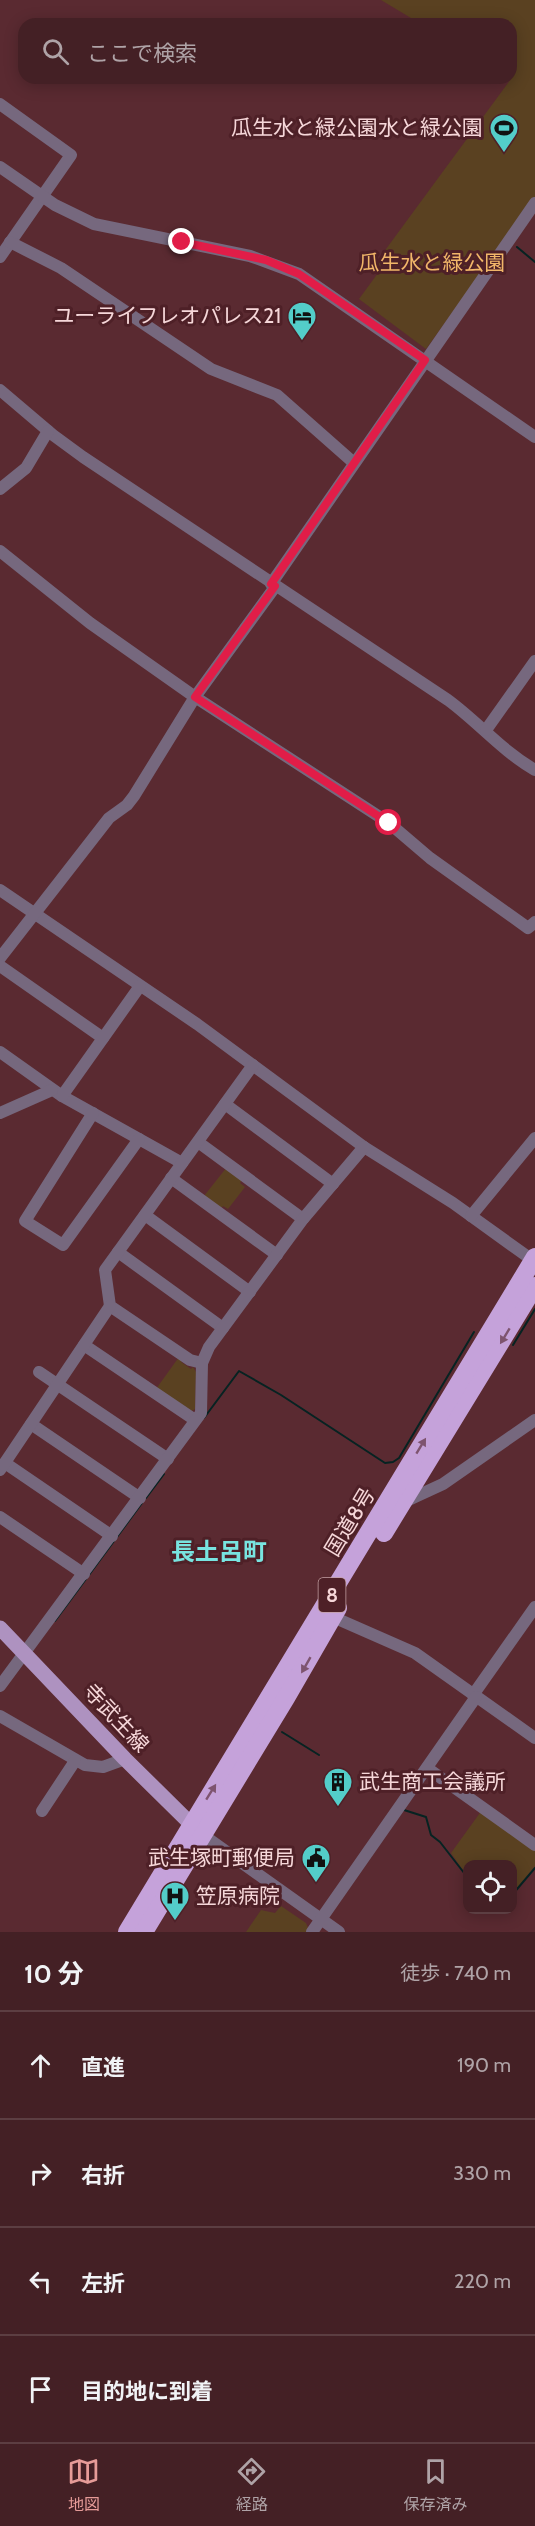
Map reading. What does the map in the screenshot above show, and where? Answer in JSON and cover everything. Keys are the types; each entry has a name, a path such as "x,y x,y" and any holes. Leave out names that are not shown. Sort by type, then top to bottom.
{"highway":[{"name":"国道8号","path":"144,1932 197,1830 362,1547 534,1260"},
{"name":"国道8号","path":"126,1932 197,1830 333,1617 535,1286"}],"main road":[{"name":"寺武生線","path":"0,1628 125,1759 197,1830"}],"street":[{"path":"0,104 71,155 0,257"},
{"path":"0,166 42,197 94,224 250,256 282,266 317,284 535,437"},
{"path":"0,958 109,818 127,806 195,697 535,203"},
{"path":"10,242 61,268 211,369 277,395 354,463"},
{"path":"0,390 48,431 273,585 448,700 486,730 510,754 535,770"},
{"path":"0,489 26,468 48,431"},
{"path":"0,551 90,623 195,697 389,823 430,858 528,928 535,921"},
{"path":"486,730 535,660"},
{"path":"0,890 253,1065 364,1147 534,1260"},
{"path":"0,966 103,1038"},
{"path":"0,1113 57,1093 103,1038 140,986"},
{"path":"0,1052 57,1093 182,1163"},
{"path":"112,1536 2,1466 110,1306 105,1270 253,1065"},
{"path":"225,1104 333,1184"},
{"path":"93,1113 25,1221 63,1245 139,1139"},
{"path":"471,1216 535,1138"},
{"path":"198,1142 303,1219"},
{"path":"0,1686 201,1413 202,1363 209,1347 303,1219 364,1147"},
{"path":"171,1178 277,1256"},
{"path":"145,1215 250,1292"},
{"path":"118,1252 223,1328"},
{"path":"110,1306 190,1360 202,1363"},
{"path":"84,1345 195,1420"},
{"path":"39,1372 168,1459"},
{"path":"404,1502 443,1484 535,1420"},
{"path":"31,1424 140,1498"},
{"path":"0,1517 84,1574"},
{"path":"312,1932 427,1768 535,1607"},
{"path":"333,1617 415,1653 535,1738"},
{"path":"0,1716 75,1761 96,1767 125,1759"},
{"path":"42,1810 75,1761"},
{"path":"427,1768 535,1845"},
{"path":"197,1830 339,1932"}],"green space":[{"name":"瓜生水と緑公園","path":"381,0 535,0 535,198 426,349 359,299 381,269 375,264 507,84 517,84 517,18 411,18"},
{"path":"227,1167 243,1179 240,1183 245,1187 228,1209 223,1206 221,1209 204,1196"},
{"path":"179,1357 183,1360 181,1362 191,1369 193,1367 196,1372 195,1409 190,1412 156,1389"},
{"path":"482,1810 535,1848 535,1866 517,1888 517,1860 463,1860 463,1870 451,1853"},
{"path":"281,1906 306,1923 308,1928 306,1932 246,1932 261,1910 275,1913"}],"waterway":[{"path":"517,247 535,262"},
{"path":"513,1345 535,1309"},
{"path":"204,1418 239,1371 281,1395 385,1463 393,1462 399,1458 474,1332"},
{"path":"146,1498 164,1474"},
{"path":"55,1621 142,1503"},
{"path":"282,1732 319,1755"},
{"path":"404,1810 426,1817 431,1835 440,1842 463,1872"},
{"path":"517,1889 535,1868"}],"place":[{"name":"瓜生水と緑公園水と緑公園","path":"504,154"},
{"name":"ユーライフレオパレス21","path":"302,342"},
{"name":"武生商工会議所","path":"338,1808"},
{"name":"武生塚町郵便局","path":"316,1884"},
{"name":"笠原病院","path":"175,1922"}],"district":[{"name":"長土呂町","path":"219,1552"}],"route":[{"path":"182,242 266,260 299,274 317,284 425,360 271,584 275,586 195,697 389,823"}]}
